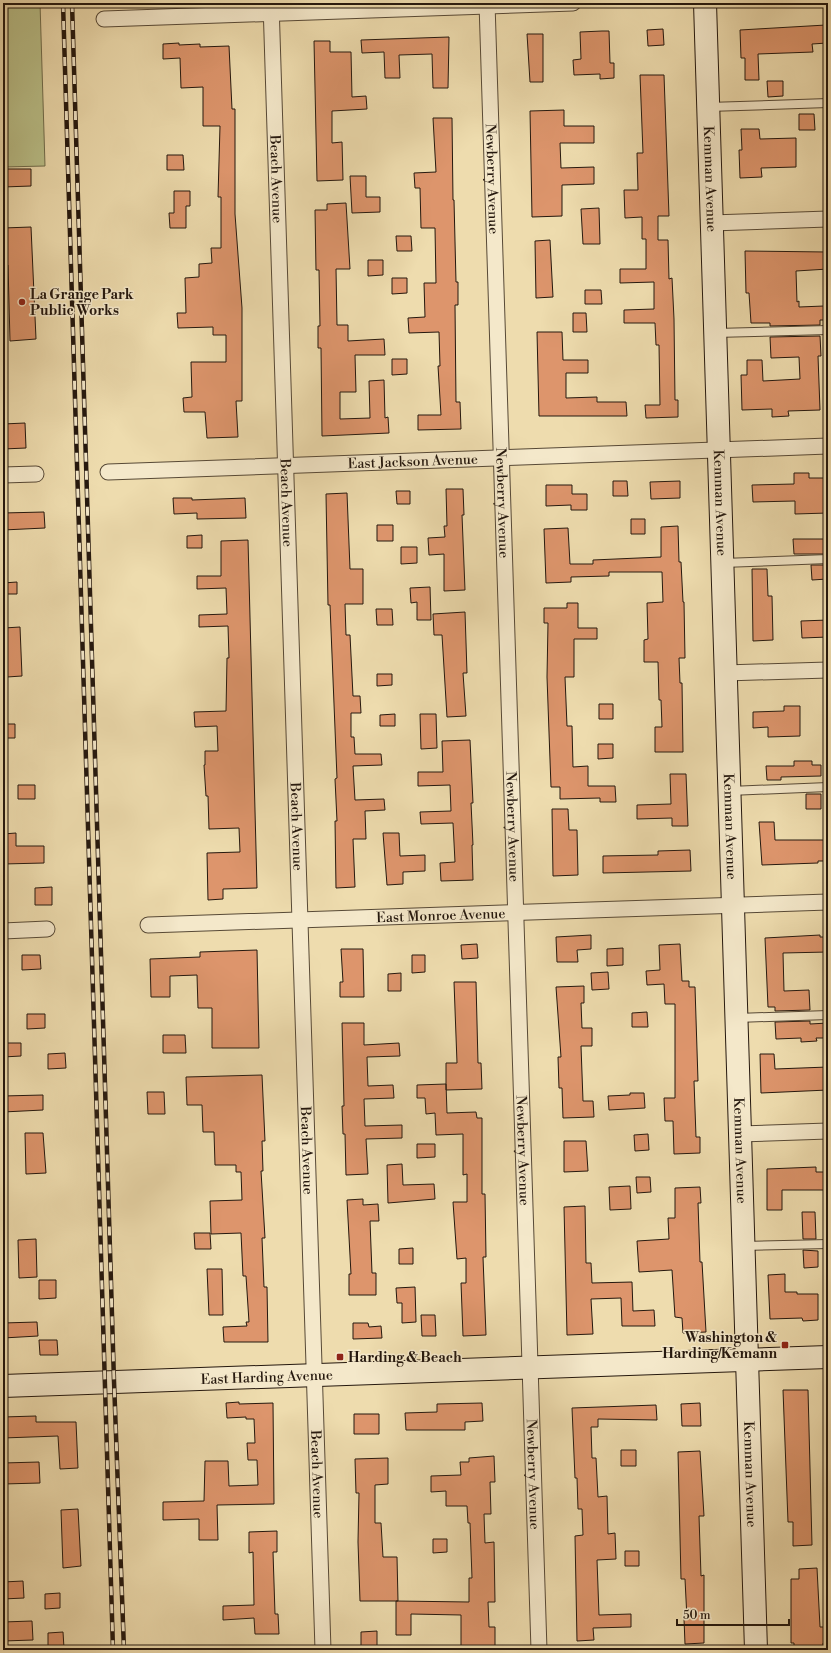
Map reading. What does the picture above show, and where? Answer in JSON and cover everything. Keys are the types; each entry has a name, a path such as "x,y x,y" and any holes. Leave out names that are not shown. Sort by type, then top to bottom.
{"street":[{"path":"104,19 271,8 573,3"},
{"name":"Kemman Avenue","path":"705,3 714,333 756,1650"},
{"name":"Newberry Avenue","path":"487,5 539,1650"},
{"name":"Beach Avenue","path":"271,8 299,921 324,1650"},
{"path":"711,223 828,219"},
{"name":"East Jackson Avenue","path":"108,472 286,467 828,446"},
{"path":"3,476 36,474"},
{"path":"726,673 828,670"},
{"name":"East Monroe Avenue","path":"148,925 516,914 828,902"},
{"path":"3,931 47,929"},
{"path":"740,1134 828,1131"},
{"name":"East Harding Avenue","path":"3,1386 828,1357"}],"lane":[{"path":"708,107 828,103"},
{"path":"714,333 828,330"},
{"path":"722,563 828,559"},
{"path":"729,791 828,787"},
{"path":"736,1018 828,1015"},
{"path":"743,1246 828,1244"}],"green space":[{"path":"3,3 40,3 45,166 3,167"}],"building":[{"path":"826,25 827,43 812,44 813,52 758,54 759,80 745,80 745,58 741,58 740,30"},
{"path":"663,29 664,45 648,46 647,30"},
{"path":"609,31 610,63 614,63 614,78 600,79 600,74 574,75 573,60 581,59 580,32"},
{"path":"527,34 543,34 543,82 530,82"},
{"path":"449,37 448,88 433,88 432,54 399,55 400,78 385,78 384,52 362,53 361,40"},
{"path":"314,41 330,41 330,52 351,52 352,97 366,96 367,109 332,111 332,143 342,142 343,180 317,181"},
{"path":"179,43 179,45 200,44 200,47 229,46 232,109 235,109 235,214 242,308 242,401 236,401 238,437 207,438 205,412 184,412 183,398 192,397 191,362 226,362 226,335 213,335 213,327 178,328 177,313 186,313 185,278 199,277 199,264 212,263 211,248 221,248 221,197 218,197 220,126 203,126 203,87 181,88 180,58 163,59 163,44"},
{"path":"640,75 664,75 669,216 658,216 658,240 668,240 669,279 672,278 674,319 675,400 678,400 678,417 646,418 645,405 660,405 659,345 656,345 655,323 624,323 624,310 654,309 654,282 620,283 620,269 646,269 646,239 642,239 642,217 625,218 624,190 638,190 637,153 643,153"},
{"path":"767,81 783,81 783,96 768,97"},
{"path":"564,110 564,126 594,126 594,143 560,143 561,168 594,167 594,184 562,185 562,216 532,217 530,111"},
{"path":"799,114 814,114 815,130 799,130"},
{"path":"433,118 452,118 456,282 458,282 458,305 455,305 456,402 460,402 461,429 418,430 418,415 441,415 438,366 440,366 439,332 409,333 408,318 425,317 424,283 436,283 435,228 421,228 420,188 415,188 414,173 436,172"},
{"path":"741,129 759,129 760,139 796,138 796,167 761,168 762,177 740,178 739,150 742,150"},
{"path":"167,155 183,155 184,170 167,170"},
{"path":"3,169 31,169 31,186 3,187"},
{"path":"350,176 366,176 366,197 380,197 380,212 352,213"},
{"path":"174,191 190,191 190,206 186,206 186,228 170,228 169,213 174,213"},
{"path":"346,203 350,269 336,269 337,325 348,325 348,341 384,339 385,355 355,355 356,392 340,392 340,419 370,418 369,381 384,380 385,418 388,417 389,433 322,436 321,348 318,348 318,326 320,326 319,270 316,270 315,210 327,210 327,204"},
{"path":"599,208 600,244 583,244 581,209"},
{"name":"La Grange Park Public Works","path":"31,227 36,339 10,341 8,265 3,265 3,228"},
{"path":"396,236 411,236 412,251 397,251"},
{"path":"550,240 553,297 536,298 535,241"},
{"path":"745,251 827,252 828,269 796,271 797,302 799,301 799,307 824,306 825,320 820,320 820,325 770,326 770,323 751,323 749,293 746,293"},
{"path":"368,260 383,260 383,275 368,276"},
{"path":"392,278 407,278 407,293 392,294"},
{"path":"585,290 601,290 602,304 585,304"},
{"path":"573,313 586,313 587,332 573,332"},
{"path":"537,332 562,332 563,360 588,360 588,373 566,373 566,398 597,397 597,402 626,402 627,416 539,416"},
{"path":"820,336 821,356 818,356 820,410 788,411 789,416 772,417 772,409 742,410 741,375 747,375 747,360 762,360 763,381 800,379 799,357 771,358 770,337"},
{"path":"392,359 407,359 407,374 392,375"},
{"path":"25,423 26,448 3,449 3,424"},
{"path":"794,473 809,473 809,478 828,478 828,513 795,514 795,501 753,502 752,485 794,484"},
{"path":"613,481 627,481 628,496 613,496"},
{"path":"680,481 680,498 651,499 650,482"},
{"path":"546,485 572,485 572,494 587,494 587,510 571,510 571,505 546,506"},
{"path":"446,489 463,489 464,515 462,515 465,590 444,591 444,554 429,555 428,538 445,537 444,526 447,526"},
{"path":"396,491 410,491 410,504 397,504"},
{"path":"347,493 350,569 363,569 363,604 345,604 346,635 350,635 353,696 360,696 361,713 351,713 351,737 354,737 355,754 381,754 382,765 353,766 355,800 384,799 385,810 365,811 366,839 353,839 355,887 336,888 335,821 337,821 335,779 337,778 330,605 328,605 326,494"},
{"path":"173,498 192,498 192,500 245,498 246,518 197,519 197,513 174,514"},
{"path":"44,512 45,528 3,530 3,513"},
{"path":"631,519 645,519 645,534 631,534"},
{"path":"377,525 393,525 393,541 377,541"},
{"path":"678,526 679,562 681,562 684,602 685,658 679,658 680,683 682,683 683,752 655,752 655,727 662,727 661,700 659,700 658,662 644,662 644,640 648,639 647,603 663,602 662,572 609,572 609,576 571,577 571,582 546,583 544,529 568,528 570,564 593,564 593,560 661,557 661,527"},
{"path":"202,535 202,548 187,548 187,536"},
{"path":"793,539 828,539 828,552 827,554 794,554"},
{"path":"248,540 257,888 223,889 223,899 208,900 207,853 240,852 239,828 209,829 208,796 206,796 204,765 205,751 218,751 217,726 195,727 194,712 226,711 227,658 229,658 228,626 199,627 199,615 227,614 226,588 197,589 197,576 221,576 221,541"},
{"path":"401,547 417,547 417,563 401,564"},
{"path":"811,565 827,565 827,579 812,580"},
{"path":"752,569 767,569 768,596 772,596 773,640 753,641"},
{"path":"17,582 17,594 3,594 3,583"},
{"path":"430,587 431,620 417,620 417,602 411,603 410,588"},
{"path":"567,603 578,603 578,628 597,628 597,639 574,639 574,677 565,677 567,726 572,726 573,767 588,766 588,786 615,786 616,802 600,802 600,798 560,799 560,787 551,787 547,677 548,623 544,623 544,608 567,608"},
{"path":"376,609 392,609 393,625 377,625"},
{"path":"465,612 467,673 463,673 466,716 447,717 442,635 434,635 433,614"},
{"path":"828,620 828,637 802,638 801,621"},
{"path":"20,627 22,676 7,677 4,628"},
{"path":"377,674 392,674 392,685 377,686"},
{"path":"599,704 613,704 613,719 599,719"},
{"path":"784,706 800,706 800,736 768,737 768,727 753,728 753,712 784,711"},
{"path":"395,714 395,726 380,726 380,715"},
{"path":"420,714 436,714 437,748 421,749"},
{"path":"3,724 15,724 15,738 3,738"},
{"path":"470,740 473,803 471,803 473,880 441,881 440,863 455,862 453,823 421,824 420,812 451,811 450,785 418,786 418,772 443,772 442,741"},
{"path":"598,744 613,744 613,758 598,759"},
{"path":"794,761 812,761 812,765 821,765 821,776 781,777 781,780 767,780 766,766 794,766"},
{"path":"670,774 686,774 688,826 672,826 672,818 637,819 637,805 671,804"},
{"path":"18,785 35,785 35,799 18,799"},
{"path":"806,794 821,794 821,809 806,809"},
{"path":"552,809 568,809 569,830 577,830 578,875 553,876"},
{"path":"759,822 774,822 775,840 828,840 828,861 818,861 818,863 762,865"},
{"path":"16,833 16,846 44,846 44,863 3,864 3,834"},
{"path":"383,833 399,833 400,856 425,855 425,871 403,872 403,884 387,885"},
{"path":"690,850 691,871 603,873 603,856 658,855 658,851"},
{"path":"52,887 52,905 35,905 35,888"},
{"path":"591,935 591,949 577,950 578,962 557,962 556,937"},
{"path":"820,935 820,937 828,937 828,952 783,953 784,991 809,990 810,1010 775,1011 775,1007 768,1007 765,938"},
{"path":"477,944 478,958 462,959 461,945"},
{"path":"680,944 682,981 689,981 689,987 695,987 698,1081 694,1081 696,1137 700,1137 700,1153 674,1154 673,1121 665,1121 664,1098 675,1098 675,1004 665,1004 664,984 647,985 646,971 660,970 659,945"},
{"path":"623,948 623,965 607,966 607,949"},
{"path":"341,949 363,949 364,997 340,997 340,982 343,982"},
{"path":"257,950 259,1048 212,1048 212,1008 198,1008 197,975 170,976 170,997 151,997 150,959 200,957 200,952"},
{"path":"22,955 40,955 41,969 22,970"},
{"path":"412,955 425,955 425,972 412,973"},
{"path":"608,972 609,989 592,990 591,973"},
{"path":"401,973 401,991 388,991 388,974"},
{"path":"454,982 476,982 478,1063 481,1063 482,1089 446,1090 446,1063 457,1063"},
{"path":"584,986 584,1003 581,1003 582,1028 592,1028 592,1046 581,1046 583,1101 593,1101 594,1117 563,1118 562,1088 559,1088 558,1057 561,1057 556,987"},
{"path":"647,1012 648,1027 632,1027 632,1013"},
{"path":"27,1014 45,1014 45,1028 27,1029"},
{"path":"810,1021 810,1024 828,1023 828,1038 816,1038 817,1041 801,1042 801,1038 776,1039 775,1022"},
{"path":"342,1023 364,1023 364,1045 399,1043 400,1056 367,1057 368,1086 393,1085 394,1098 364,1099 365,1126 402,1125 402,1138 366,1139 368,1174 346,1175 345,1134 343,1134 342,1106 344,1106"},
{"path":"163,1035 185,1035 186,1053 163,1053"},
{"path":"3,1043 21,1043 21,1056 3,1057"},
{"path":"65,1053 66,1068 48,1069 48,1054"},
{"path":"760,1054 774,1054 775,1069 828,1067 828,1090 761,1093"},
{"path":"262,1075 265,1141 262,1141 263,1171 261,1171 265,1238 262,1238 264,1287 267,1287 268,1342 224,1342 223,1327 247,1326 246,1322 249,1322 246,1276 243,1276 241,1233 211,1234 210,1201 242,1200 241,1172 236,1172 236,1165 215,1165 214,1132 203,1132 202,1105 187,1105 186,1077"},
{"path":"446,1084 447,1113 476,1112 477,1118 482,1118 482,1194 485,1194 486,1257 483,1257 486,1335 463,1336 461,1283 466,1283 466,1258 457,1259 453,1202 467,1202 467,1174 463,1175 463,1134 436,1135 435,1113 426,1114 425,1098 417,1098 417,1085"},
{"path":"147,1092 164,1092 165,1114 148,1114"},
{"path":"630,1093 644,1093 645,1108 609,1110 608,1096 630,1095"},
{"path":"43,1095 43,1110 3,1112 3,1096"},
{"path":"25,1133 43,1133 46,1173 26,1174"},
{"path":"648,1134 649,1150 635,1151 634,1135"},
{"path":"564,1141 586,1141 588,1171 564,1172"},
{"path":"417,1144 435,1144 435,1157 417,1158"},
{"path":"402,1164 403,1185 434,1184 435,1199 388,1203 387,1165"},
{"path":"816,1167 816,1172 827,1172 827,1190 782,1190 782,1210 767,1210 767,1169"},
{"path":"636,1177 650,1177 651,1192 637,1193"},
{"path":"630,1186 631,1209 610,1210 609,1187"},
{"path":"700,1187 701,1203 698,1203 700,1262 702,1262 706,1332 683,1333 682,1318 675,1317 672,1270 639,1272 637,1241 669,1239 668,1218 675,1218 675,1188"},
{"path":"363,1199 363,1205 378,1204 379,1221 370,1221 372,1273 376,1273 376,1295 349,1295 349,1274 351,1274 347,1200"},
{"path":"585,1206 586,1263 591,1263 592,1283 632,1282 633,1311 654,1310 655,1326 622,1326 621,1298 591,1299 593,1334 567,1335 564,1207"},
{"path":"802,1212 815,1212 816,1239 803,1239"},
{"path":"194,1233 210,1233 211,1249 195,1249"},
{"path":"36,1239 37,1277 19,1278 18,1240"},
{"path":"413,1248 413,1264 399,1264 399,1249"},
{"path":"803,1250 818,1251 818,1267 804,1268"},
{"path":"207,1269 222,1269 223,1315 209,1315"},
{"path":"785,1274 785,1292 797,1292 797,1294 818,1294 818,1320 803,1321 802,1318 770,1319 768,1275"},
{"path":"39,1280 56,1280 56,1298 39,1299"},
{"path":"415,1287 416,1322 402,1323 402,1303 397,1303 396,1288"},
{"path":"421,1315 435,1315 436,1336 422,1336"},
{"path":"37,1322 38,1336 3,1338 3,1323"},
{"path":"353,1323 368,1323 369,1327 381,1326 382,1338 353,1339"},
{"path":"39,1340 57,1340 58,1355 40,1355"},
{"path":"783,1390 808,1390 812,1545 793,1546 793,1522 788,1522"},
{"path":"239,1402 239,1404 273,1403 274,1504 217,1505 218,1540 199,1540 199,1519 163,1520 163,1502 204,1501 205,1461 228,1461 229,1486 258,1485 257,1460 248,1460 247,1443 255,1443 254,1419 246,1419 246,1417 227,1418 226,1403"},
{"path":"482,1403 483,1421 465,1422 465,1430 406,1430 405,1413 437,1412 437,1404"},
{"path":"700,1403 701,1426 682,1426 681,1404"},
{"path":"656,1405 657,1420 598,1419 598,1427 591,1427 592,1458 596,1458 598,1497 607,1496 608,1534 615,1533 616,1559 597,1560 599,1615 631,1614 631,1627 593,1628 594,1640 577,1641 575,1536 583,1535 582,1509 578,1509 577,1478 575,1478 572,1408"},
{"path":"354,1414 379,1414 379,1434 354,1434"},
{"path":"36,1416 36,1422 76,1422 78,1468 60,1469 58,1436 3,1438 3,1417"},
{"path":"621,1450 636,1450 636,1466 621,1466"},
{"path":"700,1451 704,1516 699,1516 701,1576 704,1575 704,1643 685,1644 684,1619 687,1619 685,1579 681,1579 678,1452"},
{"path":"494,1456 495,1482 490,1482 491,1514 484,1514 485,1543 494,1542 495,1602 488,1602 489,1627 495,1627 495,1650 461,1650 461,1615 411,1614 411,1635 396,1635 396,1601 469,1602 469,1578 472,1578 470,1523 468,1523 467,1506 446,1506 446,1491 431,1492 431,1476 461,1475 460,1462 469,1462 469,1458"},
{"path":"388,1458 388,1484 375,1485 375,1523 381,1523 383,1557 397,1557 398,1601 360,1601 358,1542 359,1493 356,1493 355,1459"},
{"path":"39,1462 40,1483 3,1484 3,1463"},
{"path":"78,1509 81,1566 63,1568 61,1510"},
{"path":"277,1531 277,1552 273,1552 275,1614 278,1614 279,1634 255,1634 254,1618 223,1620 223,1606 254,1605 253,1552 249,1553 249,1532"},
{"path":"433,1539 447,1539 447,1552 433,1553"},
{"path":"625,1551 639,1551 639,1566 625,1566"},
{"path":"817,1568 820,1627 826,1627 827,1643 823,1643 823,1650 794,1650 794,1643 791,1643 791,1579 799,1579 799,1569"},
{"path":"23,1581 24,1598 3,1599 3,1582"},
{"path":"60,1593 60,1608 45,1609 45,1594"},
{"path":"32,1621 33,1640 3,1641 3,1622"},
{"path":"377,1631 377,1649 361,1650 361,1632"},
{"path":"63,1632 64,1648 48,1648 48,1633"}],"railway":[{"path":"63,3 113,1650"},
{"path":"72,3 114,1381 124,1650"}],"place":[{"name":"La Grange Park Public Works","path":"22,302"},
{"name":"Washington & Harding/Kemann","path":"785,1345"},
{"name":"Harding & Beach","path":"340,1357"}]}
